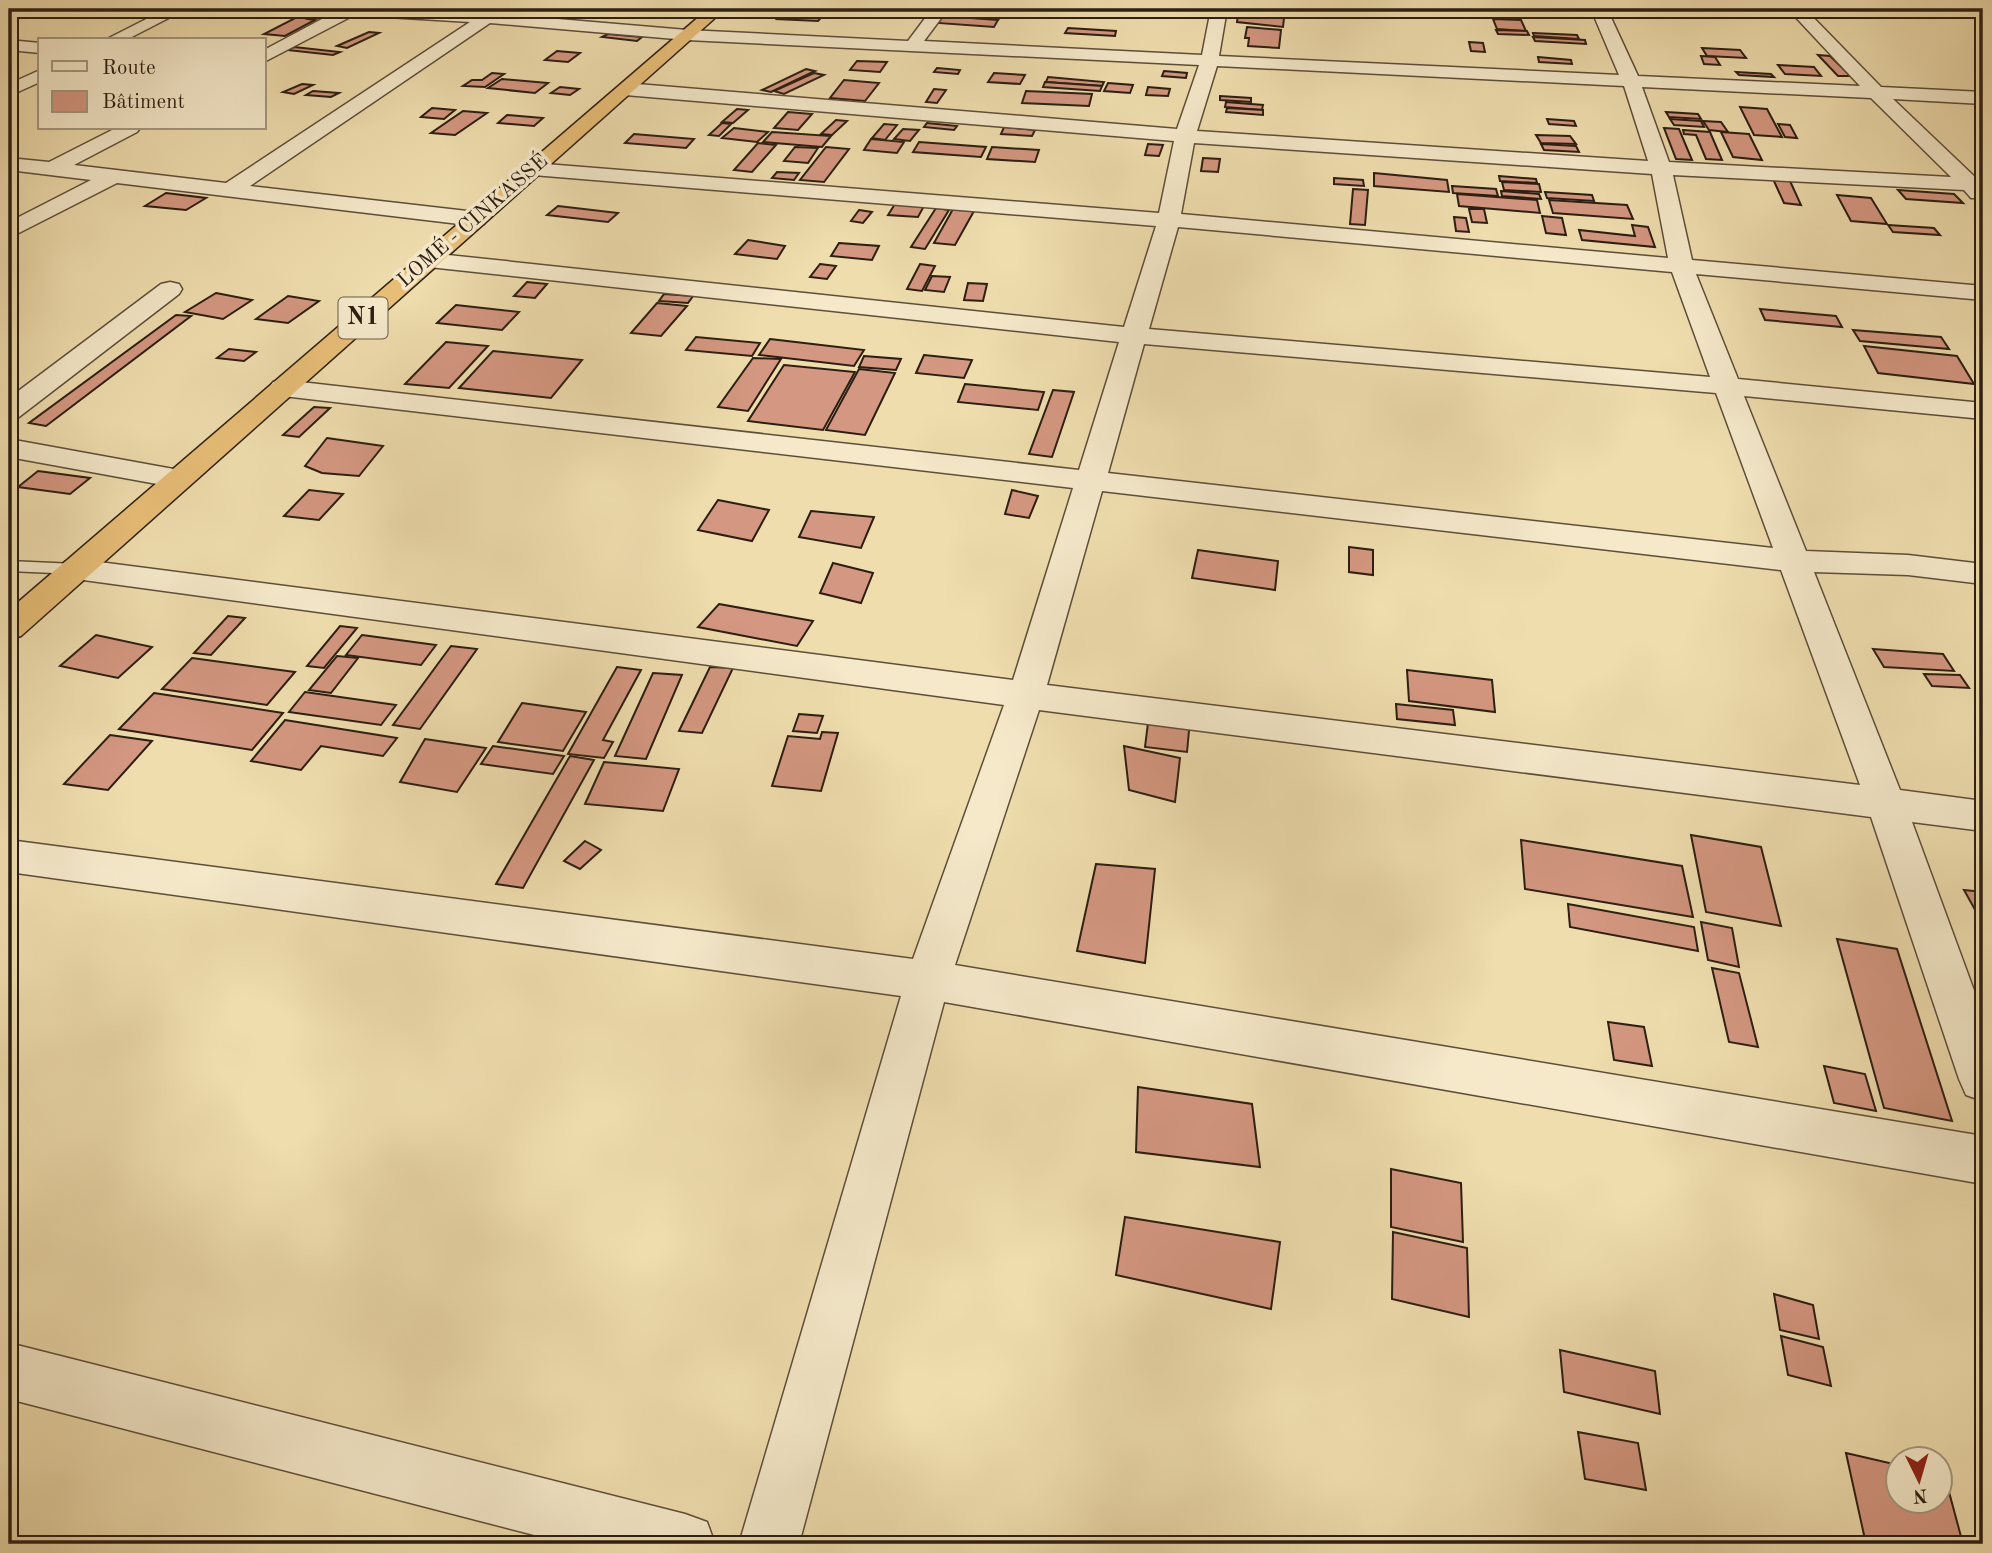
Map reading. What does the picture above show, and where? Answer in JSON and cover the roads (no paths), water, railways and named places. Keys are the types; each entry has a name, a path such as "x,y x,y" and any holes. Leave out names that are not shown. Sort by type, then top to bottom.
{"highway":[{"name":"LOMÉ - CINKASSÉ","path":"9,628 717,9"}],"street":[{"path":"117,38 178,9"},
{"path":"341,9 493,14 687,35 1983,98"},
{"path":"914,45 940,9"},
{"path":"769,1544 928,981 1026,695 1170,220 1185,136 1210,59 1219,9"},
{"path":"1599,9 1631,81 1661,169 1681,264 1886,804 1983,1079"},
{"path":"1796,9 1876,93 1979,189"},
{"path":"1971,9 1983,18"},
{"path":"266,56 351,10"},
{"path":"230,189 493,14"},
{"path":"9,45 38,48"},
{"path":"9,91 38,76"},
{"path":"625,89 1185,136 1979,189"},
{"path":"52,169 126,130"},
{"path":"9,164 476,219"},
{"path":"533,169 1170,220 1983,292"},
{"path":"9,231 114,176"},
{"path":"429,260 1135,336 1726,386 1983,411"},
{"path":"9,411 170,289"},
{"path":"283,388 1794,561 1908,565 1983,574"},
{"path":"9,448 179,479"},
{"path":"76,569 1026,695 1983,816"},
{"path":"9,856 928,981 1983,1160"},
{"path":"9,1371 685,1544"}],"lane":[{"path":"9,566 76,569"}]}
